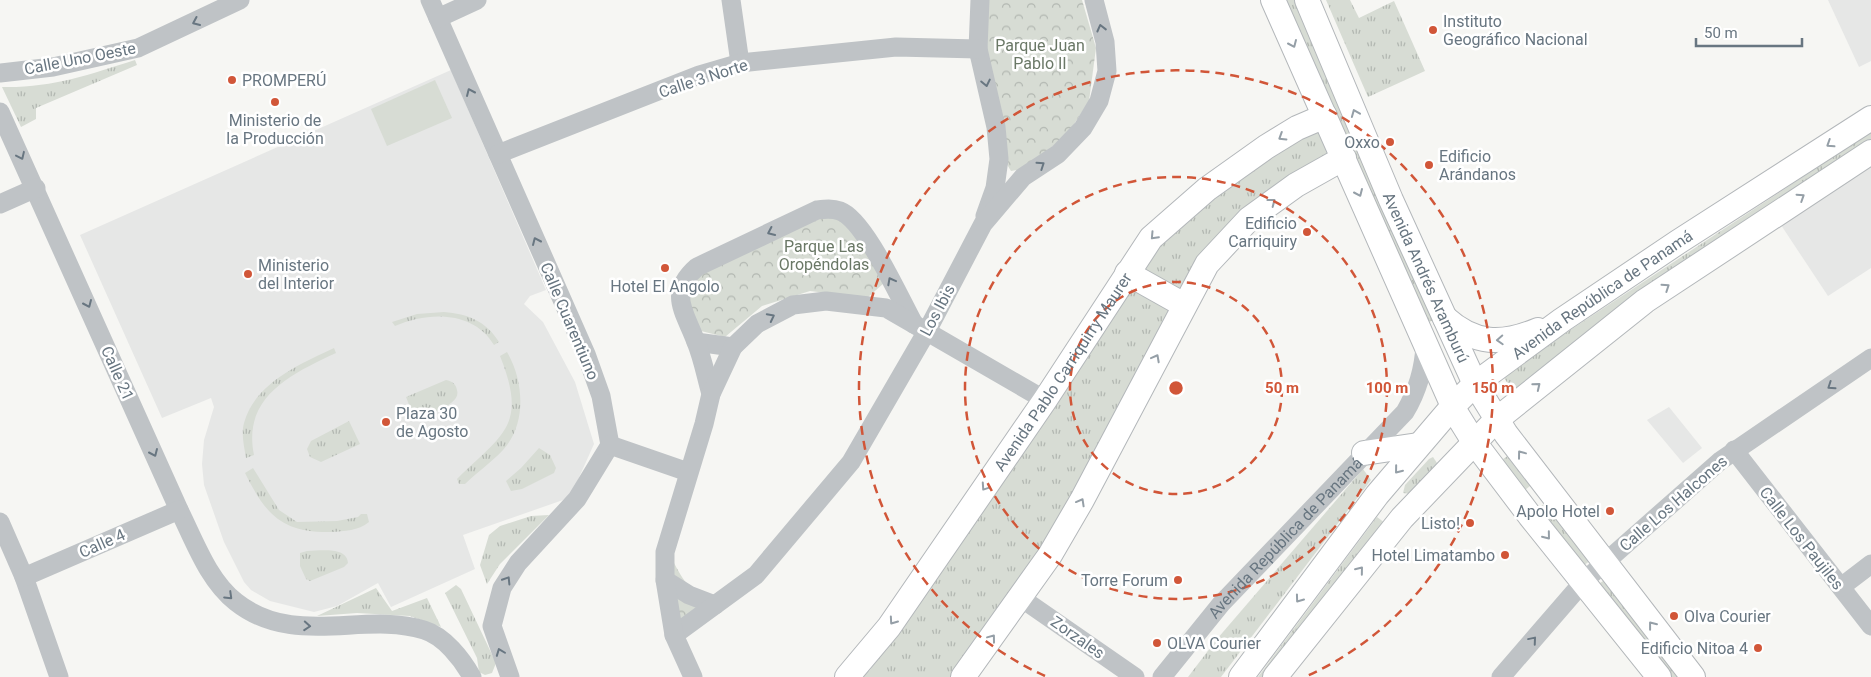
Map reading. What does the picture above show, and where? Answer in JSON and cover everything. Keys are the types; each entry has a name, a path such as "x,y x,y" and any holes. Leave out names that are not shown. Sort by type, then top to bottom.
{"main road":[{"name":"Avenida Andrés Aramburú","path":"1274,0 1453,406 1474,442 1658,677"},
{"name":"Avenida Andrés Aramburú","path":"1307,0 1391,200 1475,384 1496,420 1692,677"},
{"name":"Avenida Pablo Carriquirry Maurer","path":"847,677 889,628 1045,400 1151,238 1201,194 1266,147 1297,128 1325,116"},
{"name":"Avenida República de Panamá","path":"1242,677 1377,495 1418,445 1475,384 1562,320 1678,242 1871,118"},
{"name":"Avenida República de Panamá","path":"1275,677 1402,518 1496,420 1645,301 1871,152"},
{"path":"963,677 1050,555 1082,500 1207,264 1249,219 1296,185 1344,158"},
{"path":"1127,273 1184,305"},
{"path":"1447,323 1472,336 1496,340 1525,336 1562,320"},
{"path":"1424,341 1432,344 1440,343 1448,336 1447,323"},
{"path":"1364,453 1418,445"},
{"path":"1523,506 1547,487"},
{"path":"1377,495 1402,518"}],"street":[{"name":"Calle Uno Oeste","path":"0,73 52,67 138,48 240,0"},
{"name":"Calle Cuarentiuno","path":"430,0 586,354 601,396 610,445"},
{"path":"438,18 477,0"},
{"path":"731,0 740,62"},
{"path":"980,0 978,49 996,127 999,159 995,188 983,224"},
{"name":"Los Ibis","path":"674,635 756,575 851,462 920,328 983,224 1023,177 1058,154 1083,128 1099,101 1107,71 1106,51 1094,0"},
{"name":"Calle 3 Norte","path":"498,154 699,75 740,62 896,47 978,49"},
{"name":"Calle 21","path":"0,112 36,188 179,510 202,558 220,587 237,603 259,617 306,627 390,626 425,630 451,649 472,677"},
{"path":"999,159 1013,177 1023,177"},
{"path":"0,204 36,188"},
{"path":"711,394 696,342 682,314 679,294 686,276 697,267 817,210 830,208 841,211 850,217 865,236 920,328"},
{"path":"693,677 674,635 665,580 665,552 668,537 704,424 711,394 733,347 757,324 793,305 826,301 886,308 1045,400"},
{"name":"Avenida República de Panamá","path":"1162,677 1221,604 1392,426 1414,397 1424,366 1424,341"},
{"path":"696,342 733,347"},
{"name":"Calle Los Halcones","path":"1501,677 1584,581 1604,562 1734,450 1871,358"},
{"path":"510,677 492,626 502,588 518,563 576,499 610,445 688,472"},
{"name":"Calle Los Paujiles","path":"1734,450 1871,626"},
{"name":"Calle 4","path":"24,577 179,510"},
{"path":"0,522 24,577 59,677"},
{"path":"1841,588 1871,564"},
{"path":"665,580 689,595 715,605"},
{"name":"Zorzales","path":"1021,598 1135,677"}],"shaded area":[{"path":"1828,0 1871,0 1871,61 1859,67"},
{"path":"451,70 546,290 530,296 524,304 543,322 575,382 594,444 572,493 563,500 463,535 475,569 391,607 378,583 337,606 314,612 270,601 251,590 244,582 224,542 204,485 202,464 204,440 214,407 211,398 162,418 80,235"},
{"path":"1871,162 1871,268 1828,296 1779,222"},
{"path":"1669,407 1702,448 1683,463 1647,420"}],"green space":[{"name":"Parque Juan Pablo II","path":"986,0 1082,0 1096,48 1089,101 1069,132 1028,168 1011,171 1003,158 981,41"},
{"path":"1284,0 1301,0 1436,320 1424,323"},
{"path":"1326,0 1350,0 1359,18 1394,1 1425,71 1368,97"},
{"path":"135,60 137,65 36,108 36,119 21,127 2,87 20,87 70,80"},
{"path":"435,80 452,118 387,146 371,109"},
{"path":"1318,128 1331,154 1181,294 1146,272 1144,263 1184,215 1272,154"},
{"path":"1871,132 1871,142 1515,394 1502,375"},
{"name":"Parque Las Oropéndolas","path":"833,214 852,224 884,283 867,298 810,291 762,306 725,337 693,329 687,292 704,271 810,219"},
{"path":"1131,288 1172,311 1141,372 1024,580 952,677 861,677 870,670"},
{"path":"444,312 476,320 488,329 499,342 494,345 475,326 463,320 450,317 422,318 395,326 392,322 417,314"},
{"path":"334,348 336,353 287,379 263,403 255,418 252,435 254,455 246,458 243,427 250,409 258,397 280,376"},
{"path":"507,352 513,363 520,389 519,415 516,428 511,440 498,455 465,484 459,484 457,479 498,439 506,427 511,414 512,398 500,356"},
{"path":"446,380 453,383 456,388 457,395 454,400 442,409 415,420 406,397"},
{"path":"349,421 360,444 321,462 310,457 307,449 311,441"},
{"path":"539,448 550,455 556,468 554,473 522,489 511,491 506,481"},
{"path":"1513,452 1535,482 1525,490 1502,460"},
{"path":"1433,457 1437,463 1435,468 1411,494 1403,493 1405,485"},
{"path":"253,468 279,510 297,522 337,521 367,514 369,522 356,529 331,532 300,529 288,525 278,519 260,500 245,473"},
{"path":"1363,469 1371,480 1221,677 1188,677 1217,639"},
{"path":"1550,499 1595,557 1579,569 1535,511"},
{"path":"549,515 500,564 487,584 480,565 489,535 500,526 531,516"},
{"path":"1377,517 1385,523 1269,677 1258,677"},
{"path":"325,550 338,552 343,554 348,563 344,567 310,581 306,579 300,566 300,553"},
{"path":"672,559 684,580 694,590 701,593 718,595 677,626"},
{"path":"1609,577 1686,677 1665,677 1594,587"},
{"path":"456,585 461,589 496,663 492,673 485,675 479,672 477,658 445,593"},
{"path":"376,588 392,611 427,598 441,627 410,616 357,613 317,616"}],"place":[{"name":"Instituto Geográfico Nacional","path":"1433,30"},
{"name":"PROMPERÚ","path":"232,80"},
{"name":"Ministerio de la Producción","path":"275,102"},
{"name":"Oxxo","path":"1390,142"},
{"name":"Edificio Arándanos","path":"1429,165"},
{"name":"Edificio Carriquiry","path":"1307,232"},
{"name":"Hotel El Angolo","path":"665,268"},
{"name":"Ministerio del Interior","path":"248,274"},
{"name":"Plaza 30 de Agosto","path":"386,422"},
{"name":"Apolo Hotel","path":"1610,511"},
{"name":"Listo!","path":"1470,523"},
{"name":"Hotel Limatambo","path":"1505,555"},
{"name":"Torre Forum","path":"1178,580"},
{"name":"Olva Courier","path":"1674,616"},
{"name":"OLVA Courier","path":"1157,643"},
{"name":"Edificio Nitoa 4","path":"1758,648"}]}
